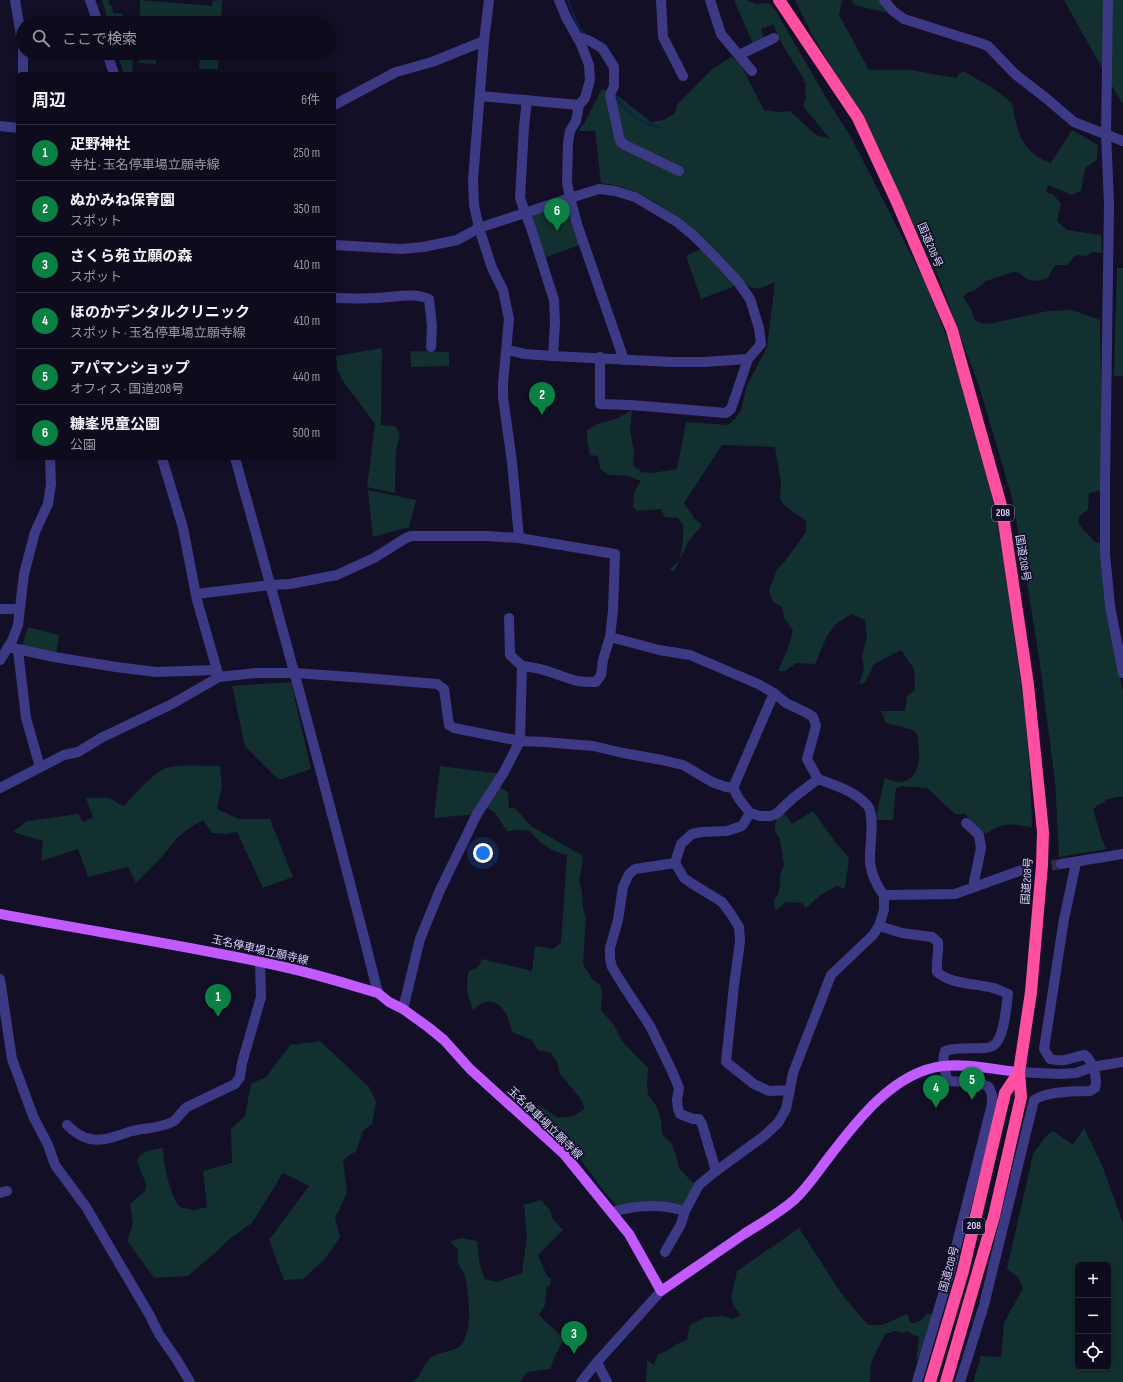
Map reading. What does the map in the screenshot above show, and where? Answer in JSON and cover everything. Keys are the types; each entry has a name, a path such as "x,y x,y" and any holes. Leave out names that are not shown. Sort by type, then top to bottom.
{"highway":[{"name":"国道208号","path":"779,0 858,118 896,200 952,330 1002,509 1028,685 1043,832 1042,865 1031,992 1019,1072 1021,1097 998,1201 946,1382"},
{"name":"国道208号","path":"930,1382 963,1271 1005,1093 1019,1072"}],"main road":[{"name":"玉名停車場立願寺線","path":"0,914 107,934 181,945 286,967 378,993 389,1002 403,1009 444,1040 470,1068 564,1154 629,1234 661,1291"},
{"path":"661,1291 745,1233 770,1219 794,1200 871,1106 908,1078 928,1069 957,1065 1019,1072"}],"street":[{"path":"15,0 18,16"},
{"path":"90,0 96,16"},
{"path":"489,0 484,41 473,180 474,205 479,228 492,268 503,290 510,319 503,383 503,397 512,462 519,538"},
{"path":"559,0 578,38 589,65 590,80 585,98 579,105 576,121 570,131 568,143 567,183 583,242 624,360"},
{"path":"661,0 663,37 683,76"},
{"path":"710,0 721,34 752,71"},
{"path":"884,0 893,11 904,19 980,42 988,46 1015,74 1074,122 1123,141"},
{"path":"1108,0 1106,134 1109,203 1104,486 1105,554 1110,606 1123,672"},
{"path":"578,38 588,40 602,48 614,67 614,86 610,95 620,141 625,145 679,171"},
{"path":"739,55 774,38"},
{"path":"336,104 396,72 432,62 484,41"},
{"path":"23,60 24,72"},
{"path":"110,60 113,72"},
{"path":"480,96 579,105"},
{"path":"527,100 520,198 554,300 555,328 553,356"},
{"path":"0,126 16,128"},
{"path":"336,245 389,248 423,247 456,240 479,228 599,189 622,193 635,197 671,218 695,237 738,282 750,299 759,328 761,344 748,359 731,409 726,413 631,405 600,404 600,357"},
{"path":"336,298 374,298 411,295 423,296 429,299 432,326 432,347"},
{"path":"507,350 525,354 600,357 624,360 704,362 748,359"},
{"path":"0,660 18,625 24,574 35,532 48,504 52,484 50,460"},
{"path":"163,460 182,528 196,594 217,673"},
{"path":"236,460 295,673 378,993"},
{"path":"196,594 290,584 337,575 374,558 411,536 487,536 519,538 615,554 613,610 610,637 603,660 601,675 596,682 572,680 546,670 522,666 510,655 509,618"},
{"path":"0,609 14,609 19,612"},
{"path":"610,637 659,650 690,655 758,684 774,693 786,703 813,717 816,726 807,759 818,779 845,789 861,799 868,806 872,823 870,864 878,889 884,895 884,910 879,926 873,935 831,975 793,1072 786,1109 778,1123 764,1136 699,1185 685,1211 681,1224 665,1252"},
{"path":"8,647 116,667 156,672 295,673 437,684 444,689 449,725 454,728 520,741 593,746 623,754 662,760 683,765 712,782 733,788"},
{"path":"18,650 26,718 40,767"},
{"path":"403,1009 420,938 440,890 477,814 504,772 520,741 522,666"},
{"path":"0,788 40,767 64,756 78,752 101,738 172,704 217,673"},
{"path":"733,788 774,693"},
{"path":"733,788 739,799 750,813 760,816 776,814 793,798 818,779"},
{"path":"750,813 742,826 727,831 692,834 681,844 675,862 684,878 691,884 722,902 732,914 739,927 740,942 726,1062 754,1084 769,1091 790,1090"},
{"path":"966,823 980,835 981,848 974,882 975,887"},
{"path":"1061,864 1123,854"},
{"path":"675,862 635,869 629,874 623,887 618,920 610,948 610,959 612,967 650,1026 672,1071 679,1088 677,1104 680,1114 693,1119 699,1119 702,1124 716,1171"},
{"path":"960,1382 984,1305 1034,1100 1040,1096 1049,1094 1090,1091 1095,1088 1097,1082 1089,1059 1086,1055 1063,1061 1057,1061 1050,1059 1044,1049 1064,919 1076,862"},
{"path":"884,895 955,894 1022,870"},
{"path":"879,926 902,933 932,936 938,942 939,952 936,965 937,972 943,978 994,988 1008,994 1002,1031 998,1041 993,1046 984,1048 959,1048 945,1051 943,1057 943,1066 948,1081 980,1083 989,1087 992,1095 992,1104 950,1271 917,1382"},
{"path":"67,1125 72,1131 88,1138 109,1138 166,1124 176,1120 180,1113 186,1108 235,1084 240,1077 242,1063 261,997 260,962"},
{"path":"0,979 12,1059 28,1102 55,1165 86,1207 149,1314 159,1334 178,1360 190,1382"},
{"path":"1019,1072 1076,1074 1092,1067 1123,1062"},
{"path":"612,1212 633,1207 672,1207 685,1211"},
{"path":"581,1382 661,1291"},
{"path":"597,1362 607,1382"}],"green space":[{"path":"102,0 109,0 109,5 112,6 113,13 123,14 123,16 107,16"},
{"path":"140,0 212,6 213,1 222,0 221,16 140,16"},
{"path":"734,0 746,0 756,4 768,3 777,13 831,106 851,137 926,284 948,340 983,458 994,505 1008,586 1025,714 1030,772 1032,827 1008,824 998,827 986,834 974,825 965,814 955,814 927,788 901,786 896,788 893,820 876,820 885,778 896,782 906,781 916,772 918,765 918,735 913,730 886,723 881,711 905,711 907,696 915,690 914,669 901,650 874,664 865,683 859,684 864,669 862,656 867,637 865,620 851,614 836,624 827,636 815,664 796,663 785,671 778,671 788,648 793,631 784,618 782,607 773,602 769,590 777,570 806,532 806,521 785,506 780,499 781,483 775,447 722,445 684,503 695,519 702,525 688,542 674,572 670,569 679,561 683,541 683,525 678,518 665,517 661,509 637,511 633,507 634,492 641,481 628,476 609,475 600,469 598,456 590,455 587,430 598,424 618,418 632,410 630,429 634,453 633,466 641,472 652,473 677,469 686,422 728,425 736,418 741,410 747,385 767,347 775,282 762,288 755,288 747,285 742,282 696,234 661,206 643,195 623,187 601,183 595,131 579,131 602,89 618,96 651,122 664,120 675,113 677,105 711,70 731,57 739,63 744,70 764,110 779,112 790,111 816,135 830,139 803,106 806,99 806,85 782,44 773,24 761,29 765,42 753,44"},
{"path":"795,0 842,0 839,15 869,70 910,70 957,78 963,71 996,90 1012,103 1019,132 1027,147 1033,153 1051,163 1072,130 1098,145 1097,160 1085,168 1081,191 1072,195 1048,185 1046,192 1053,194 1061,204 1057,221 1067,230 1101,235 1102,253 1092,252 1086,256 1077,255 1067,265 1055,265 1048,278 1037,281 1027,279 1019,273 1013,272 986,281 974,291 968,292 963,297 970,307 974,319 981,323 988,324 1048,311 1072,310 1100,320 1103,487 1100,491 1089,493 1088,510 1082,514 1078,522 1093,541 1103,544 1115,655 1123,691 1123,797 1105,800 1105,802 1093,809 1102,840 1107,849 1059,857 1055,782 1039,657 1027,583 1013,501 980,389 936,270 882,161 837,76 811,33"},
{"path":"852,0 881,0 889,13 858,6 853,3"},
{"path":"1064,0 1123,0 1123,104 1120,100"},
{"path":"119,60 133,60 132,72 123,72"},
{"path":"139,60 156,60 156,64 139,63"},
{"path":"200,60 219,60 218,69 199,69"},
{"path":"566,200 582,244 544,258 531,217"},
{"path":"701,249 738,285 701,299 687,259 687,255"},
{"path":"1117,268 1123,268 1123,376 1114,376"},
{"path":"382,348 381,425 395,426 400,434 396,452 395,493 367,487 375,424 343,381 337,369 336,356"},
{"path":"410,351 449,352 449,366 411,367"},
{"path":"368,490 416,500 409,527 373,537"},
{"path":"28,627 59,635 56,655 22,647"},
{"path":"291,682 311,769 279,780 245,746 232,686"},
{"path":"186,766 220,766 222,786 217,809 239,819 270,819 293,877 263,888 237,832 226,834 212,833 203,820 178,837 161,858 136,883 128,867 88,877 78,849 41,861 43,841 13,832 27,821 78,814 83,822 93,817 86,798 109,798 124,806 150,779 166,768"},
{"path":"440,766 502,774 496,785 508,792 509,808 515,808 531,826 583,856 579,882 582,891 583,909 586,917 583,964 592,979 600,985 602,993 601,1010 614,1025 622,1041 648,1068 648,1094 657,1107 661,1120 662,1134 672,1144 679,1168 691,1181 699,1185 685,1211 619,1209 580,1159 523,1106 523,1101 544,1108 558,1118 573,1116 585,1109 580,1098 560,1074 557,1062 551,1053 538,1050 532,1040 512,1032 504,1010 499,1005 494,1002 488,1002 481,1004 473,1010 467,991 467,982 469,971 477,967 482,959 532,971 535,946 553,949 561,943 567,855 547,847 530,831 507,831 495,813 483,805 477,814 434,818"},
{"path":"781,811 786,817 784,812 792,824 813,811 849,858 845,889 837,886 821,895 806,908 802,903 786,902 775,911 774,900 778,894 780,875 784,865 780,840 775,830 776,814"},
{"path":"320,1041 369,1087 376,1102 372,1124 363,1131 356,1151 343,1160 347,1193 335,1218 340,1237 324,1260 303,1279 284,1280 269,1240 309,1186 283,1173 252,1223 228,1240 188,1276 154,1278 127,1241 133,1223 130,1204 145,1191 146,1184 137,1161 139,1157 148,1151 163,1148 168,1179 172,1193 179,1207 194,1210 207,1207 203,1171 232,1163 231,1129 245,1116 251,1084 266,1077 290,1045"},
{"path":"1084,1128 1102,1165 1123,1223 1123,1382 973,1382 981,1356 1001,1357 1004,1323 1023,1288 1018,1277 1007,1269 1033,1154 1046,1136 1053,1131 1073,1145"},
{"path":"541,1200 550,1210 553,1219 563,1230 538,1255 547,1276 551,1279 550,1286 547,1286 545,1305 539,1315 564,1339 550,1369 527,1372 520,1382 413,1382 417,1379 429,1359 433,1356 459,1347 464,1341 467,1333 469,1324 469,1303 467,1284 465,1276 459,1266 458,1250 450,1241 461,1238 477,1241 480,1266 485,1279 497,1282 522,1273 527,1235 524,1205"},
{"path":"799,1228 841,1293 868,1325 882,1325 907,1314 911,1323 914,1323 920,1321 927,1314 935,1314 922,1351 916,1362 919,1337 907,1331 902,1333 896,1331 885,1334 871,1363 870,1382 646,1382 647,1360 654,1365 658,1354 667,1351 677,1344 687,1340 690,1325 706,1317 724,1316 732,1319 741,1315 733,1305 732,1301 732,1291 737,1271"}],"waterway":[{"path":"568,0 578,26 586,36"},
{"path":"616,96 624,108 630,113 648,124 662,128"}],"tunnel":[{"path":"1022,870 1061,864"}],"place":[{"name":"糠峯児童公園","path":"557,231"},
{"name":"ぬかみね保育園","path":"542,415"},
{"name":"疋野神社","path":"218,1017"},
{"name":"アパマンショップ","path":"972,1100"},
{"name":"ほのかデンタルクリニック","path":"936,1108"},
{"name":"さくら苑 立願の森","path":"574,1354"}]}
